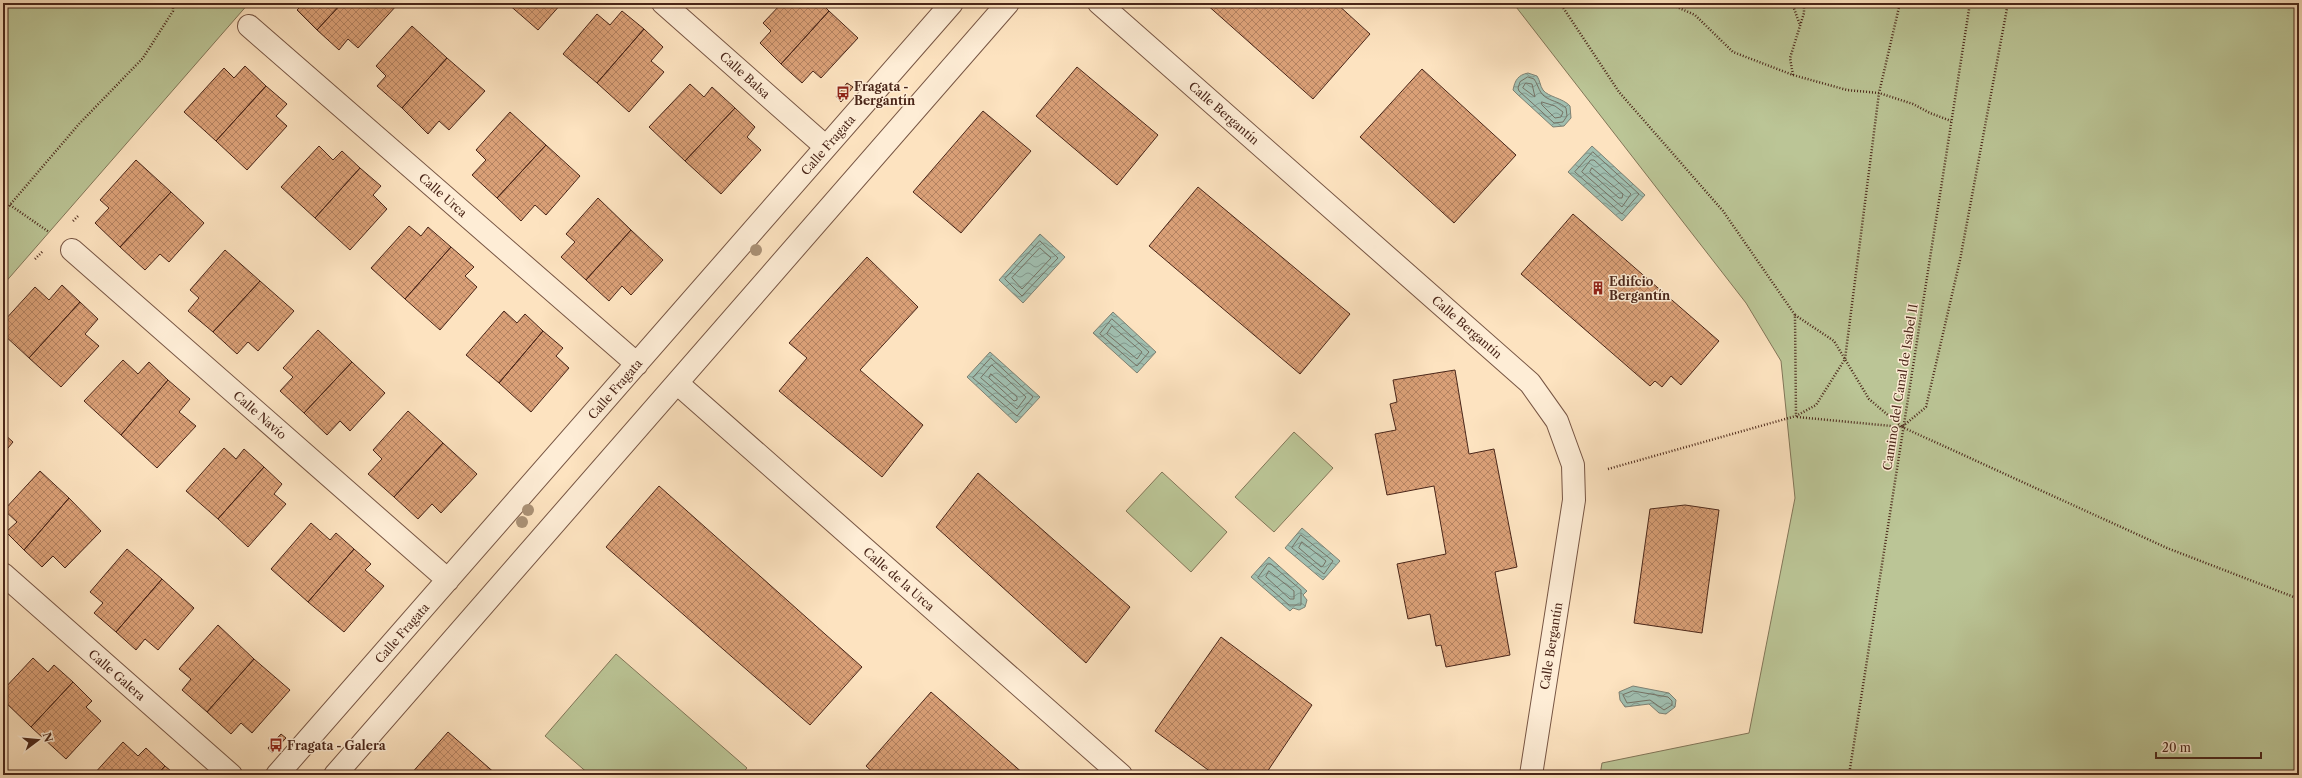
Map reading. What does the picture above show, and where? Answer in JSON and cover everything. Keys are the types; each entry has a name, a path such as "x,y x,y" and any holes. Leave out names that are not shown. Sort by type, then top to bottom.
{"street":[{"name":"Calle Balsa","path":"663,3 826,147"},
{"name":"Calle Fragata","path":"277,775 952,3"},
{"path":"335,775 1008,3"},
{"name":"Calle Bergantín","path":"1099,3 1530,383 1557,420 1573,465 1574,500 1531,775"},
{"name":"Calle Urca","path":"249,26 637,364"},
{"name":"Calle Navío","path":"72,250 448,580"},
{"name":"Calle de la Urca","path":"677,383 1121,775"},
{"name":"Calle Galera","path":"3,574 231,775"}],"path":[{"path":"3,213 79,124 143,58 174,11 173,3"},
{"path":"1560,3 1619,92 1723,211 1795,315 1834,341 1869,399 1902,427 2167,548 2299,599"},
{"path":"1668,3 1695,16 1733,52 1793,75 1847,90 1879,93 1913,104 1930,113 1951,121"},
{"path":"1792,3 1800,25"},
{"path":"1793,75 1790,58 1800,25 1804,3"},
{"path":"1608,469 1796,416 1816,405 1846,360 1879,93 1900,3"},
{"name":"Camino del Canal de Isabel II","path":"1849,775 1902,427 1970,3"},
{"path":"1796,416 1902,427 1926,407 1960,260 2008,3"},
{"path":"10,205 52,236"},
{"path":"1795,315 1796,416"}],"green space":[{"path":"3,3 249,3 3,285"},
{"path":"1513,3 2299,3 2299,775 1600,775 1602,763 1749,733 1795,498 1781,361 1746,303"},
{"path":"1294,432 1333,468 1274,532 1235,497"},
{"path":"1162,472 1227,532 1191,572 1126,511"},
{"path":"616,654 747,768 741,775 590,775 545,736"}],"water":[{"path":"1528,73 1537,76 1545,92 1564,101 1570,106 1571,118 1564,126 1553,127 1513,90 1518,78"},
{"path":"1592,146 1645,195 1622,221 1568,172"},
{"path":"1040,234 1065,257 1023,303 999,280"},
{"path":"1113,312 1156,352 1137,373 1093,333"},
{"path":"990,352 1040,397 1016,423 967,377"},
{"path":"1302,528 1340,561 1323,580 1285,548"},
{"path":"1269,557 1307,591 1303,595 1307,600 1305,607 1299,610 1293,608 1290,611 1251,577"},
{"path":"1633,686 1669,693 1676,700 1675,707 1666,714 1659,713 1649,704 1625,707 1620,700 1619,692"}],"building":[{"path":"304,3 342,3 317,30 297,10"},
{"path":"342,3 394,3 397,5 358,48 348,39 339,50 317,30"},
{"path":"507,3 562,3 538,30"},
{"path":"782,3 821,3 829,11 781,64 760,43 771,31 763,23"},
{"path":"1205,3 1336,3 1370,34 1313,99"},
{"path":"622,11 644,29 597,83 563,54 597,14 610,25"},
{"path":"829,11 858,38 821,78 813,71 802,83 781,64"},
{"path":"412,26 447,58 402,108 377,86 386,76 376,66"},
{"path":"644,29 663,47 651,61 664,72 629,112 597,83"},
{"path":"447,58 485,91 449,130 439,121 428,134 402,108"},
{"path":"245,66 266,86 216,141 184,112 224,68 234,78"},
{"path":"1077,67 1158,135 1117,185 1036,116"},
{"path":"1422,69 1516,155 1454,223 1360,137"},
{"path":"847,83 853,87 841,102 836,97"},
{"path":"690,84 704,97 712,87 735,108 685,161 649,127"},
{"path":"266,86 287,104 276,116 287,126 247,170 216,141"},
{"path":"735,108 755,127 747,137 761,150 721,194 685,161"},
{"path":"983,111 1031,151 961,233 913,192"},
{"path":"510,112 546,145 497,198 472,175 486,160 476,150"},
{"path":"546,145 580,176 546,215 535,205 521,221 497,198"},
{"path":"319,146 333,160 342,151 360,168 315,218 281,187"},
{"path":"136,160 171,192 120,247 95,223 109,208 100,200"},
{"path":"360,168 381,186 373,195 387,209 350,250 315,218"},
{"path":"1198,187 1350,314 1300,374 1149,246"},
{"path":"171,192 204,223 169,262 160,254 145,270 120,247"},
{"path":"598,198 631,230 586,280 561,257 575,242 566,234"},
{"name":"Edifcio Bergantín","path":"1573,214 1719,341 1681,385 1671,376 1662,387 1655,381 1650,386 1521,274"},
{"path":"409,226 421,236 428,227 451,247 405,299 371,268"},
{"path":"631,230 663,260 631,295 622,286 609,301 586,280"},
{"path":"451,247 474,267 465,276 477,287 440,330 405,299"},
{"path":"225,250 260,281 213,332 188,311 199,298 190,290"},
{"path":"867,257 918,307 860,370 923,425 882,477 779,391 807,358 789,343"},
{"path":"260,281 294,311 258,351 248,342 237,354 213,332"},
{"path":"62,285 80,302 29,358 3,334 3,322 35,287 49,300"},
{"path":"80,302 98,319 85,334 99,346 61,387 29,358"},
{"path":"504,311 517,323 525,314 543,331 499,383 466,355"},
{"path":"318,330 352,362 304,413 280,391 293,377 283,368"},
{"path":"543,331 563,348 556,356 569,368 531,412 499,383"},
{"path":"123,360 138,374 149,362 168,380 121,435 84,401"},
{"path":"352,362 385,393 350,431 340,421 327,435 304,413"},
{"path":"1455,370 1469,454 1494,449 1517,567 1495,572 1510,655 1446,667 1441,645 1436,646 1430,614 1408,619 1397,564 1446,554 1434,486 1387,495 1375,434 1396,430 1390,404 1397,402 1393,380"},
{"path":"168,380 190,399 179,412 196,426 157,468 121,435"},
{"path":"408,411 443,443 394,497 368,474 382,459 373,450"},
{"path":"3,433 13,442 3,454"},
{"path":"443,443 477,474 441,513 432,504 418,519 394,497"},
{"path":"224,448 236,459 244,449 264,467 218,519 186,491"},
{"path":"264,467 282,484 274,494 286,504 248,547 218,519"},
{"path":"40,471 69,498 24,550 6,532 17,522 4,510"},
{"path":"978,473 1130,607 1086,663 936,527"},
{"path":"659,486 862,667 810,725 606,547"},
{"path":"69,498 101,531 65,568 53,556 42,567 24,550"},
{"path":"1685,505 1719,510 1702,633 1634,623 1650,509"},
{"path":"311,523 330,540 336,533 354,549 308,602 271,569"},
{"path":"127,549 162,579 116,632 94,613 103,603 90,592"},
{"path":"354,549 371,564 365,570 384,586 344,632 308,602"},
{"path":"162,579 194,608 158,650 145,639 136,650 116,632"},
{"path":"218,625 254,659 207,712 182,690 191,679 179,669"},
{"path":"1221,637 1312,705 1265,775 1215,775 1155,731"},
{"path":"33,658 48,672 54,665 73,682 31,727 3,700 3,690"},
{"path":"254,659 290,690 252,733 241,723 231,734 207,712"},
{"path":"73,682 92,701 86,707 101,721 66,759 31,727"},
{"path":"931,692 1025,775 876,775 866,766"},
{"path":"448,732 497,775 410,775"},
{"path":"281,734 286,738 272,753 268,748"},
{"path":"123,742 138,756 146,748 165,766 157,775 93,775"},
{"path":"165,766 171,771 175,775 157,775"}],"place":[{"name":"Fragata - Bergantín","path":"843,93"},
{"name":"Edifcio Bergantín","path":"1598,288"},
{"name":"Fragata - Galera","path":"276,745"}]}
